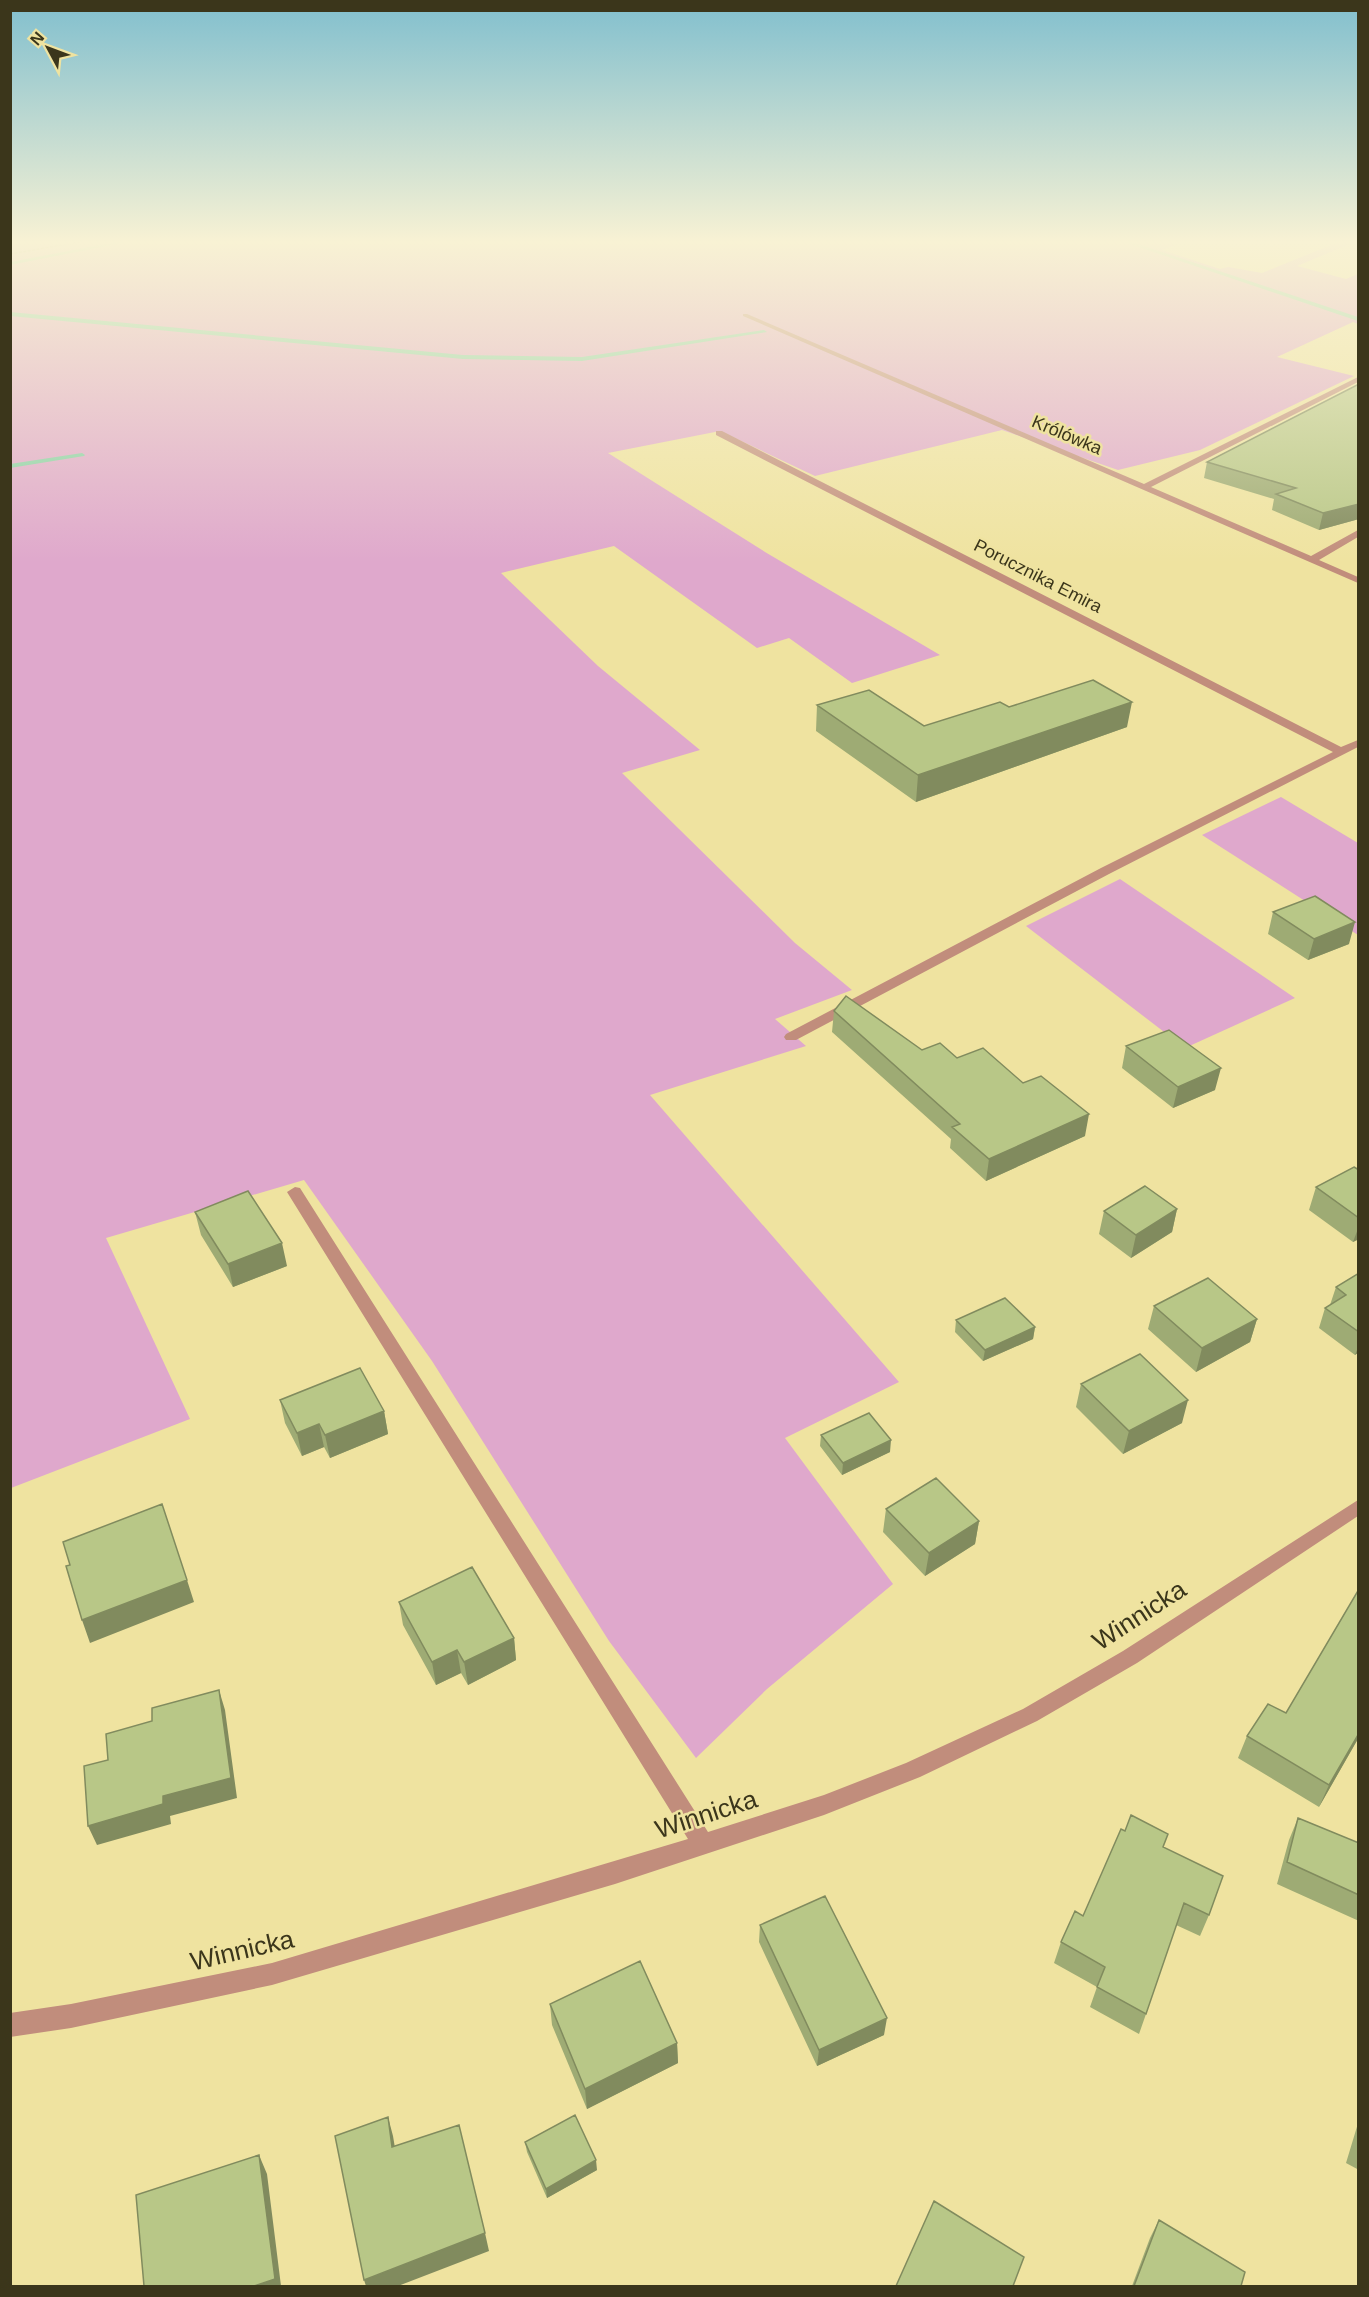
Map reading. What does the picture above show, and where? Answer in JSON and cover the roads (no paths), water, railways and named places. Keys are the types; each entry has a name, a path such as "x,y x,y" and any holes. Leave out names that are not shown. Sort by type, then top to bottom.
{"street":[{"name":"Królówka","path":"822,348 1359,580"},
{"path":"1145,487 1359,379"},
{"name":"Porucznika Emira","path":"719,433 1342,752"},
{"path":"1312,560 1359,533"},
{"path":"791,1037 1104,871 1359,742"},
{"path":"295,1192 704,1845"},
{"name":"Winnicka","path":"10,2025 71,2016 272,1974 704,1845 824,1805 913,1770 1030,1715 1130,1657 1359,1507"}],"waterway":[{"path":"370,348 463,357 582,359 655,348"},
{"path":"10,466 82,455"}]}
